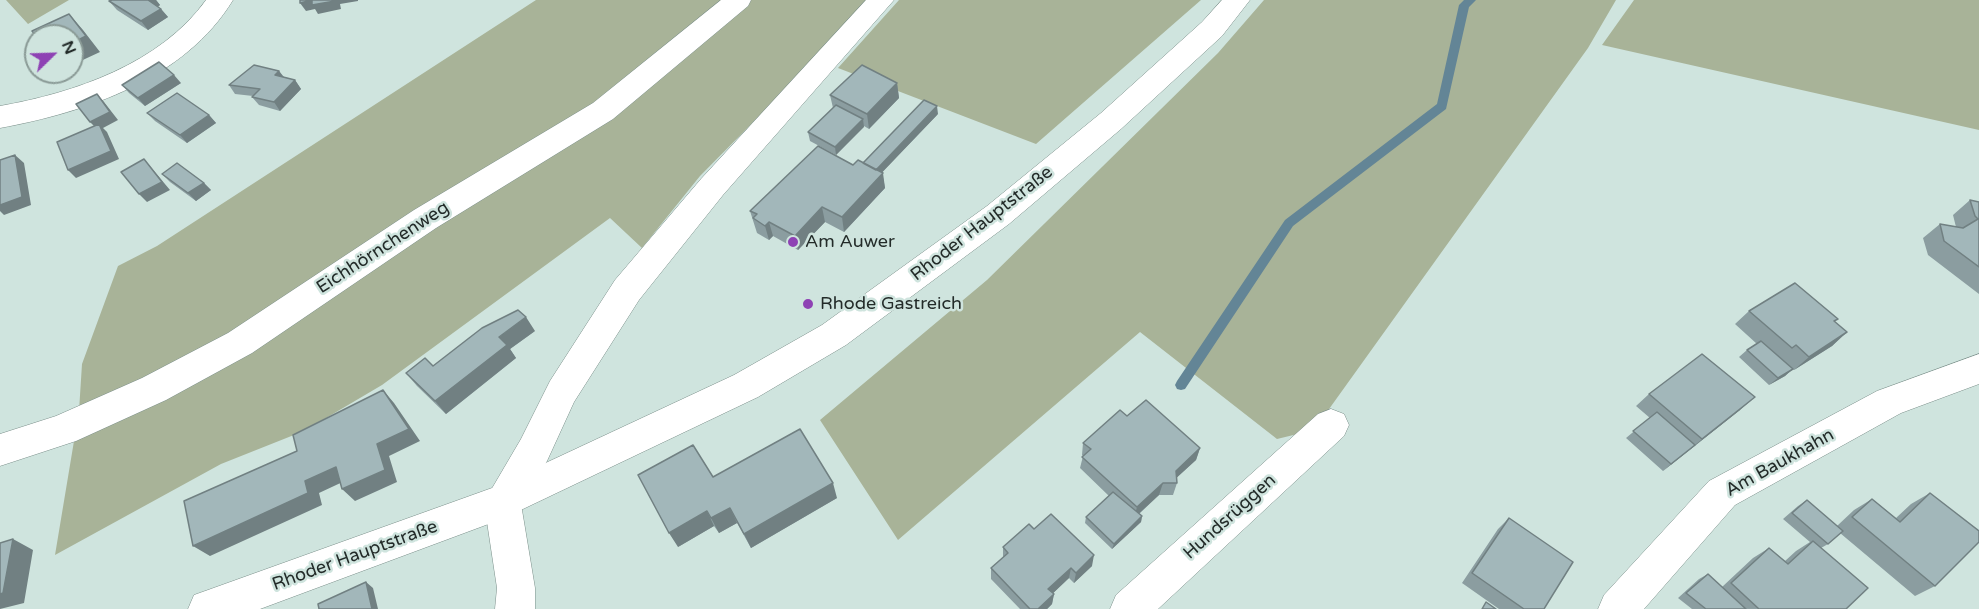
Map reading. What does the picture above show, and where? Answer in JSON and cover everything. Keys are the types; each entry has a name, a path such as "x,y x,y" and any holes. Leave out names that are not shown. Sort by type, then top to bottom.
{"street":[{"path":"0,117 37,111 139,71 194,33 220,0"},
{"name":"Eichhörnchenweg","path":"0,450 63,430 154,389 240,343 426,219 603,111 738,0"},
{"path":"515,609 516,588 502,502 534,450 562,392 627,290 787,101 881,0"},
{"name":"Rhoder Hauptstraße","path":"208,609 502,502 746,386 834,335 998,215 1111,121 1212,29 1237,0"},
{"name":"Am Baukhahn","path":"1618,609 1722,493 1889,402 1979,369"},
{"name":"Hundsrüggen","path":"1130,609 1331,425"}],"green space":[{"path":"6,0 69,0 28,24"},
{"path":"536,0 868,0 779,96 700,176 642,248 610,218 382,385 304,431 221,464 55,555 79,411 82,364 118,266 157,246"},
{"path":"899,0 1201,0 1036,144 838,68"},
{"path":"1264,0 1616,0 1588,48 1314,430 1277,439 1140,332 898,540 820,420 987,280 1218,53"},
{"path":"1634,0 1979,0 1979,130 1602,45"}],"building":[{"path":"148,0 161,9 141,21 109,1"},
{"path":"312,0 335,0 335,1 312,5"},
{"path":"69,14 77,24 47,24"},
{"path":"159,62 174,75 138,98 122,85"},
{"path":"254,65 279,71 275,75 295,80 274,102 252,97 260,89 229,85"},
{"path":"862,65 897,83 867,114 830,95"},
{"path":"177,93 209,115 180,135 147,113"},
{"path":"97,94 110,112 90,122 76,104"},
{"path":"924,100 937,106 876,170 863,163"},
{"path":"836,105 863,119 835,147 808,132"},
{"path":"99,124 111,151 68,170 57,142"},
{"path":"818,146 853,165 858,160 883,173 842,217 822,207 795,236 769,222 765,226 753,218 757,214 750,211"},
{"path":"15,155 22,197 0,205 0,160"},
{"path":"144,159 162,182 139,194 121,172"},
{"path":"177,163 204,183 188,193 162,174"},
{"path":"1970,200 1979,202 1979,267 1944,241 1940,224 1963,228 1978,219"},
{"path":"1795,283 1838,319 1834,321 1847,332 1809,357 1796,345 1792,348 1749,311"},
{"path":"518,310 526,317 499,337 507,345 435,401 406,373 425,358 433,366 482,328"},
{"path":"1761,341 1793,369 1778,378 1747,350"},
{"path":"1702,354 1755,397 1702,439 1649,394"},
{"path":"383,390 409,429 377,444 385,470 342,489 336,467 305,481 308,493 193,546 184,501 297,451 293,435"},
{"path":"1146,400 1200,448 1176,471 1177,483 1163,483 1137,507 1082,457 1091,449 1083,443 1120,410 1127,416"},
{"path":"1657,412 1695,445 1671,464 1633,431"},
{"path":"800,429 833,483 744,534 730,508 711,518 707,511 669,533 638,475 693,445 713,477"},
{"path":"1113,492 1142,516 1114,544 1086,517"},
{"path":"1930,493 1979,531 1979,542 1935,586 1852,517 1872,499 1900,522"},
{"path":"1807,500 1843,531 1828,544 1792,513"},
{"path":"1051,514 1094,555 1076,573 1071,568 1048,589 1054,594 1038,609 1030,609 991,568 1008,553 1003,547 1029,524 1034,529"},
{"path":"1509,518 1573,562 1544,609 1524,609 1472,573"},
{"path":"13,539 3,593 0,594 0,543"},
{"path":"1813,541 1868,588 1846,609 1759,609 1731,583 1769,548 1788,564"},
{"path":"1708,574 1746,609 1706,609 1686,593"},
{"path":"366,582 372,609 319,609 318,604"},
{"path":"1486,602 1496,609 1482,609"}],"waterway":[{"path":"1181,385 1289,223 1442,106 1464,5 1471,0"}],"place":[{"name":"Am Auwer","path":"793,242"},
{"name":"Rhode Gastreich","path":"808,304"}]}
